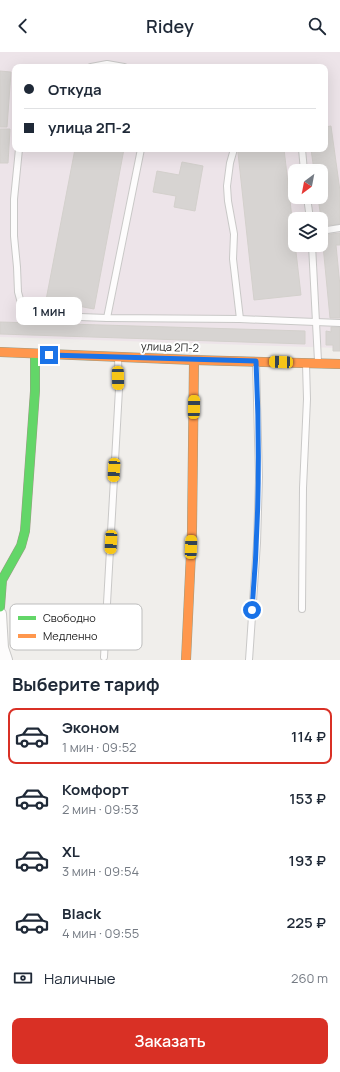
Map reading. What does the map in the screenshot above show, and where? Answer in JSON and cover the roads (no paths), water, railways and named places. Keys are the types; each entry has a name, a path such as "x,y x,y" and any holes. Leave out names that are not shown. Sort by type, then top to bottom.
{"street":[{"name":"улица 2П-2","path":"0,352 340,364"},
{"path":"0,607 2,580 20,546 25,531 35,391 35,354"},
{"path":"186,660 192,531 194,360"},
{"path":"0,614 2,648 6,660"}],"lane":[{"path":"19,152 14,198 14,236 18,292 21,303 34,312 54,316 107,318 240,319 340,323"},
{"path":"107,318 140,152"},
{"path":"233,152 227,186 234,234 233,259 240,319"},
{"path":"302,152 303,164"},
{"path":"328,230 340,228"},
{"path":"312,252 318,363"},
{"path":"107,604 119,389 118,357"},
{"path":"249,660 257,543 257,499 259,477 256,361"},
{"path":"302,609 303,488 307,400 306,363"},
{"path":"104,650 104,657"}]}
